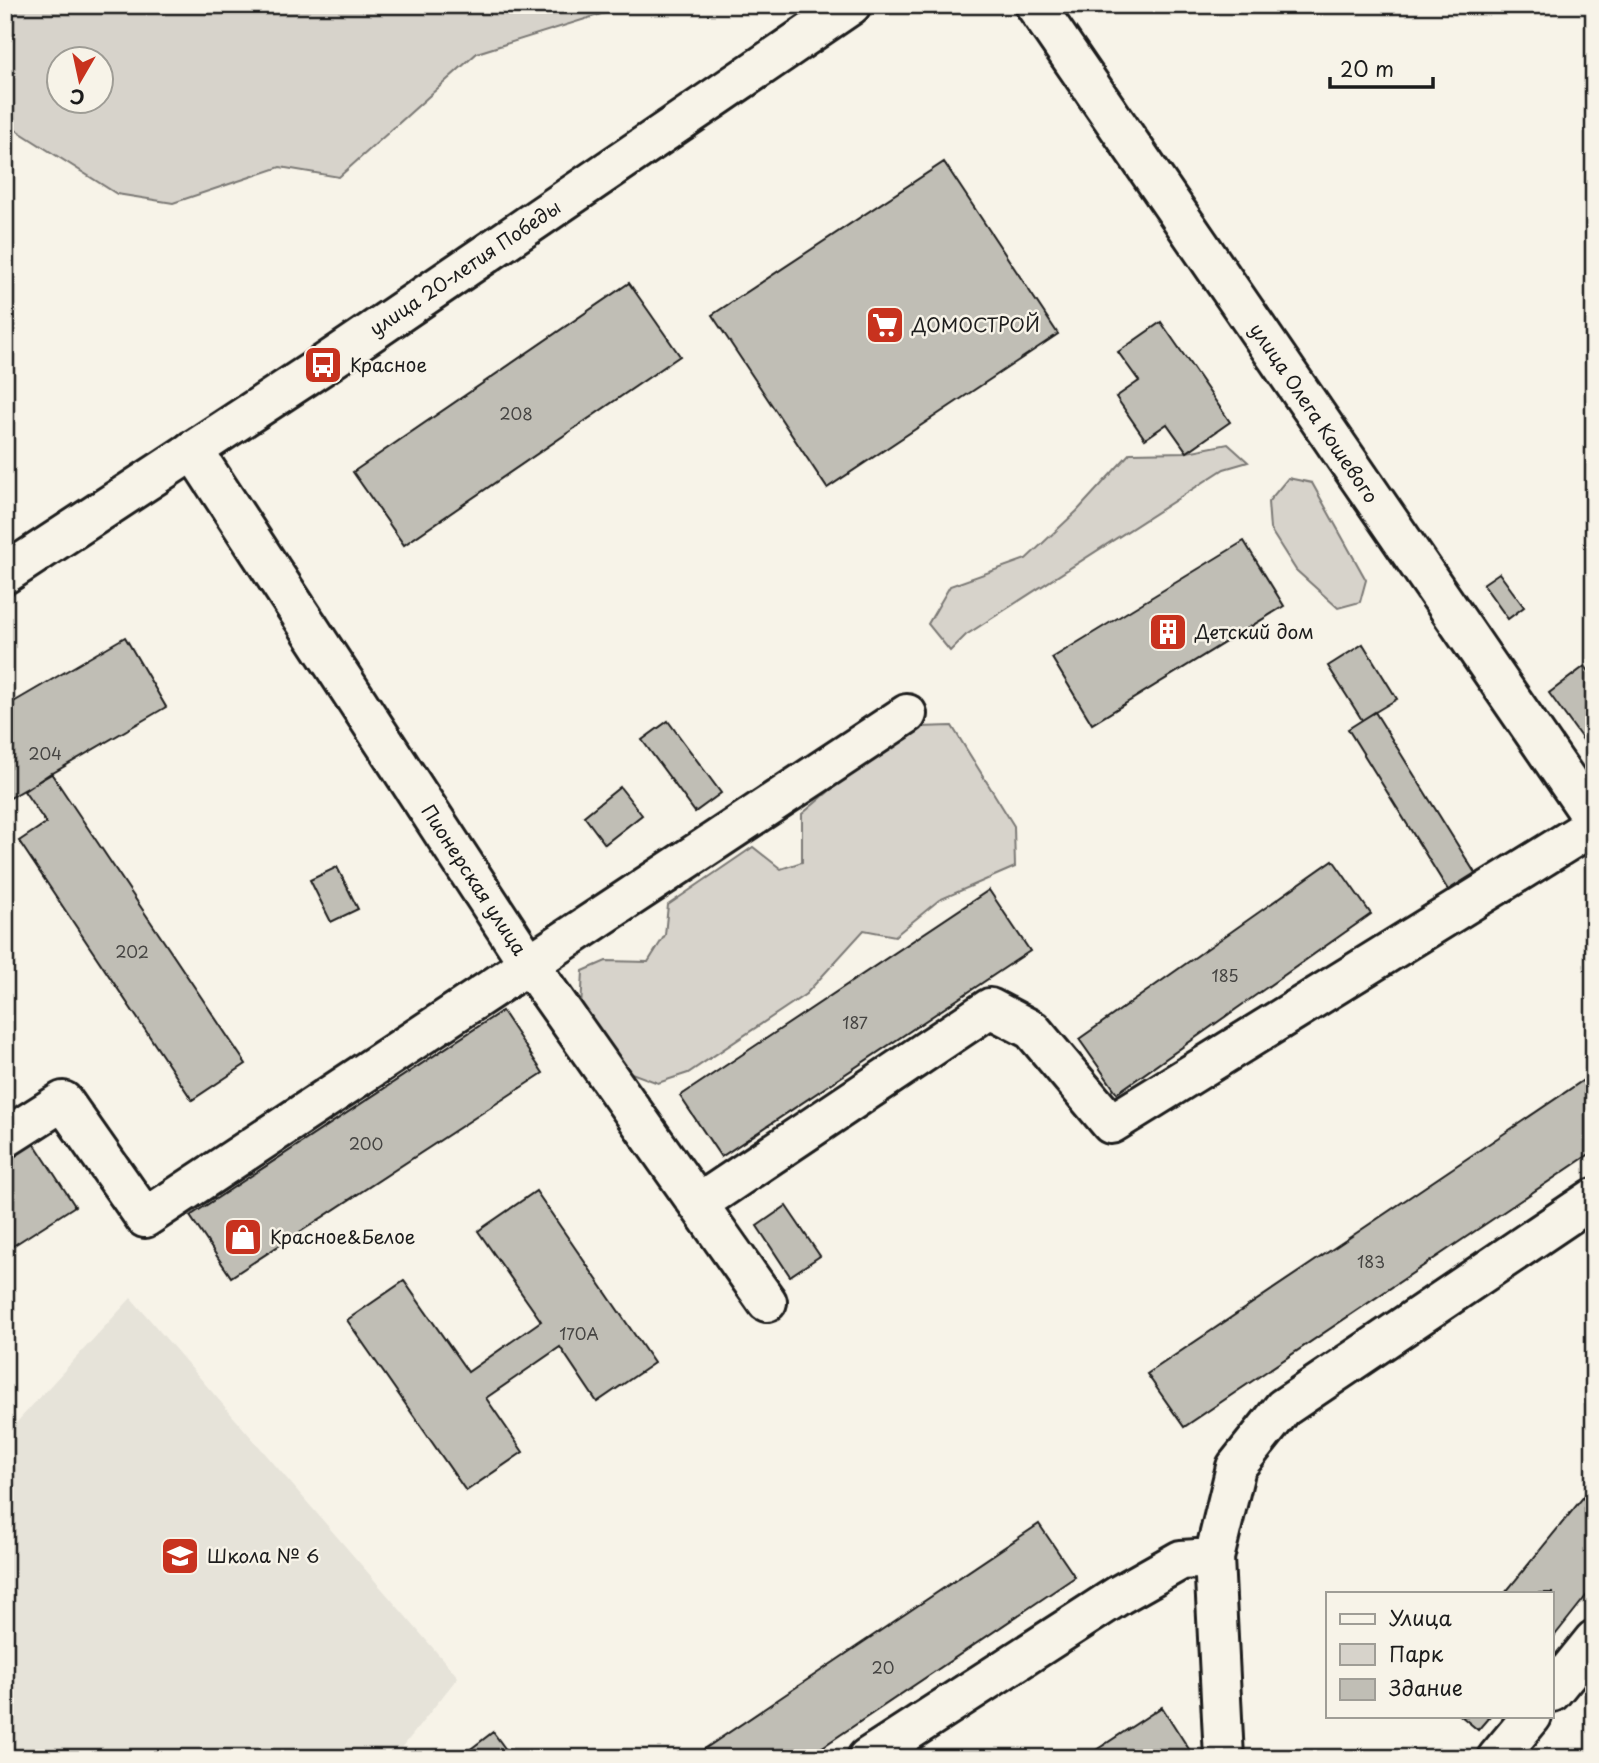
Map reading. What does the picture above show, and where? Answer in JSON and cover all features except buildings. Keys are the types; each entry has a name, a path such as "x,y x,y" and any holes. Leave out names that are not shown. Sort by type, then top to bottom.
{"main road":[{"name":"улица 20-летия Победы","path":"5,574 851,5"},
{"name":"улица Олега Кошевого","path":"1035,5 1594,822"},
{"name":"Пионерская улица","path":"193,450 529,964 767,1302"},
{"path":"5,1138 63,1101 145,1218 906,714"},
{"path":"698,1204 990,1008 1032,1030 1111,1124 1594,822"},
{"path":"1224,1758 1214,1558 1236,1468 1283,1408 1594,1198"},
{"path":"867,1758 1150,1577 1181,1560 1214,1558"},
{"path":"1554,1690 1594,1640"},
{"path":"1497,1758 1530,1718"}],"shaded area":[{"name":"Школа № 6","path":"131,1298 458,1677 394,1758 5,1758 5,1435"}],"green space":[{"path":"5,5 630,5 477,53 339,177 280,167 173,203 117,194 5,123"},
{"path":"1228,444 1248,462 1224,469 966,635 950,651 928,624 950,586 1026,559 1077,511 1130,453 1187,452"},
{"path":"1288,478 1312,483 1366,580 1360,602 1338,608 1296,570 1270,529 1268,502"},
{"path":"952,726 1014,826 1015,867 939,900 895,936 864,930 806,994 688,1073 658,1083 626,1071 581,1009 583,971 606,961 648,962 665,935 668,905 753,847 781,869 802,862 802,814 859,766 919,727"}],"place":[{"name":"ДОМОСТРОЙ","path":"885,325"},
{"name":"Красное","path":"323,365"},
{"name":"Детский дом","path":"1168,632"},
{"name":"Красное&Белое","path":"243,1237"},
{"name":"Школа № 6","path":"180,1556"}]}
